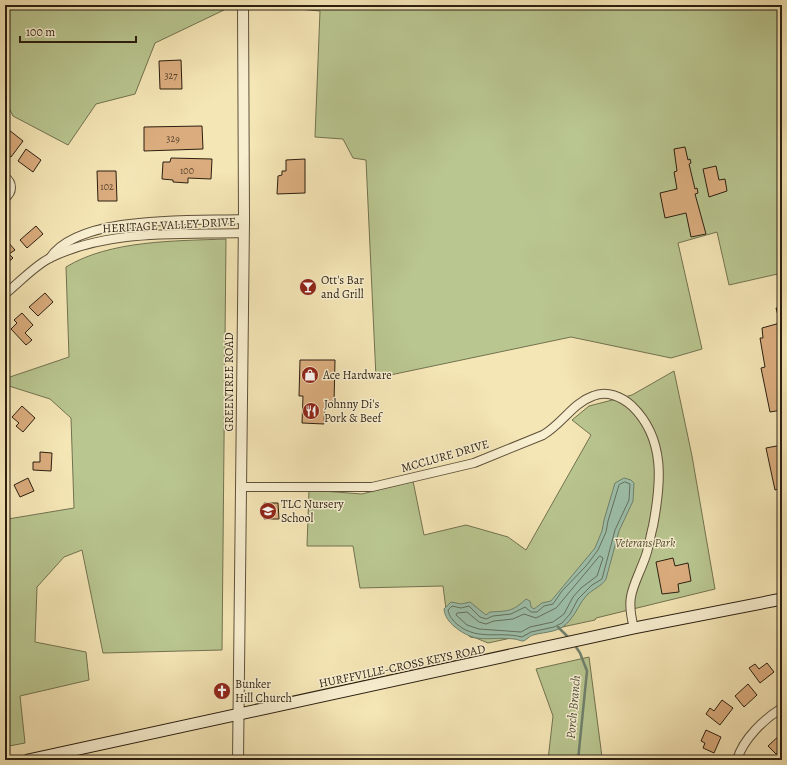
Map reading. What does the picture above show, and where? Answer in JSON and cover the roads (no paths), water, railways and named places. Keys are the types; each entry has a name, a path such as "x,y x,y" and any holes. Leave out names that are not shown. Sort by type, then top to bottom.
{"main road":[{"name":"HURFFVILLE-CROSS KEYS ROAD","path":"28,760 634,628 782,600"}],"street":[{"name":"GREENTREE ROAD","path":"238,760 244,219 243,5"},
{"path":"5,177 9,180 11,187 9,195 5,198"},
{"name":"HERITAGE VALLEY DRIVE","path":"50,258 55,250 69,241 86,233 110,226 135,223 244,219"},
{"name":"HERITAGE VALLEY DRIVE","path":"5,294 50,258 87,244 111,238 243,232"},
{"name":"MCCLURE DRIVE","path":"242,487 348,488 389,483 474,463 543,435 554,429 580,403 594,395 607,393 625,400 633,407 649,427 655,445 660,473 658,497 649,544 645,558 631,591 630,612 634,628"},
{"path":"737,760 751,736 771,714 782,708"}],"water":[{"path":"624,478 631,480 634,483 633,501 619,531 606,579 602,584 589,593 566,624 553,631 532,636 523,641 505,638 477,638 463,633 449,621 444,609 451,602 461,604 470,602 486,615 490,612 513,609 526,599 530,601 531,607 534,609 542,603 551,601 595,548 602,531 615,483"}],"waterway":[{"name":"Porch Branch","path":"558,627 570,639"},
{"name":"Porch Branch","path":"574,644 580,653 587,671 578,760"}],"place":[{"name":"Ott's Bar and Grill","path":"308,287"},
{"name":"Ace Hardware","path":"310,375"},
{"name":"Johnny Di's Pork & Beef","path":"311,411"},
{"name":"TLC Nursery School","path":"268,511"},
{"name":"Bunker Hill Church","path":"222,691"}],"park label":[{"name":"Veterans Park","path":"645,543"}]}
